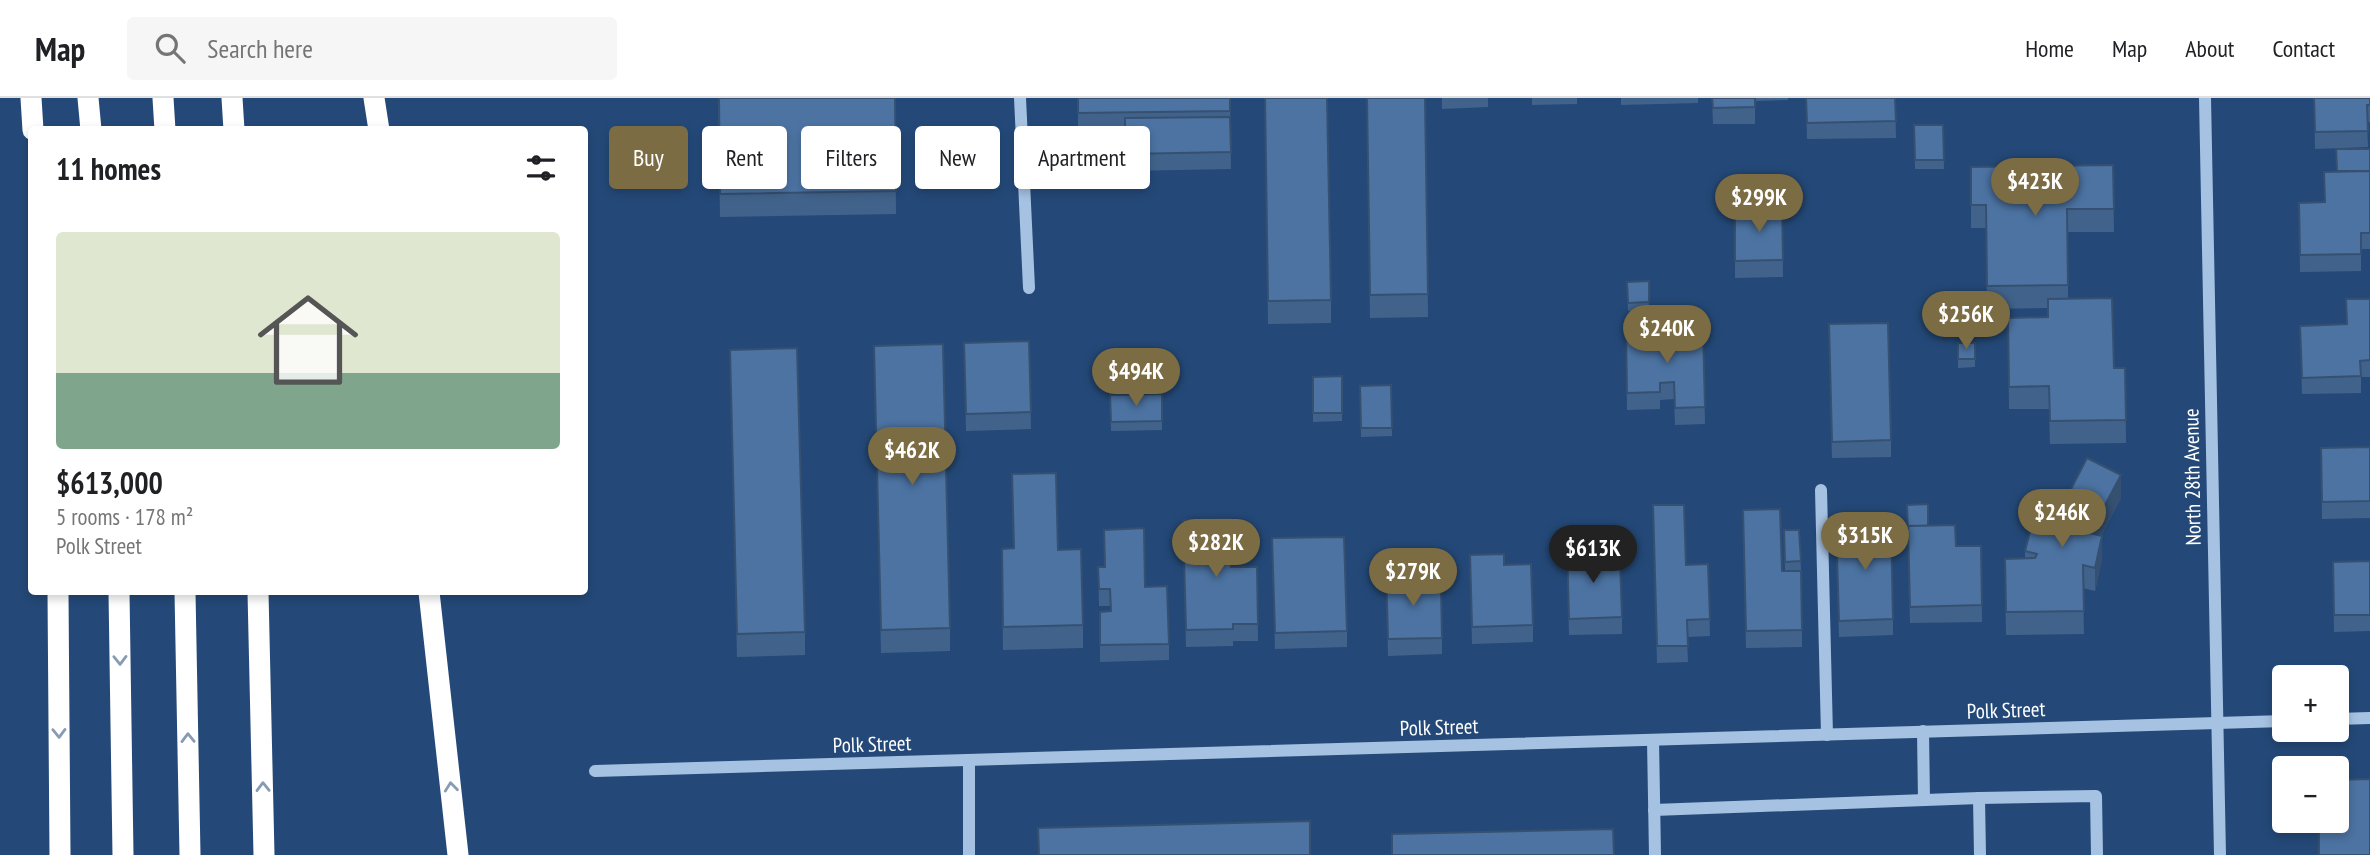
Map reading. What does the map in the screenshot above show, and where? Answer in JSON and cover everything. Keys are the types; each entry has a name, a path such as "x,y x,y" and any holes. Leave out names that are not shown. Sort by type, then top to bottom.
{"highway":[{"path":"31,98 33,126"},
{"path":"88,98 91,126"},
{"path":"163,98 165,126"},
{"path":"232,98 234,126"},
{"path":"374,98 378,126"},
{"path":"58,595 60,855"},
{"path":"119,595 123,855"},
{"path":"185,595 190,855"},
{"path":"258,595 264,855"},
{"path":"429,595 458,855"}],"street":[{"path":"1020,98 1029,288"},
{"name":"North 28th Avenue","path":"2205,98 2220,855"},
{"path":"1821,491 1827,735"},
{"path":"2349,719 2370,718"},
{"name":"Polk Street","path":"595,771 2272,721"},
{"path":"1923,732 1924,800"},
{"path":"1653,740 1655,855"},
{"path":"969,761 969,855"},
{"path":"1654,810 2096,796 2098,855"},
{"path":"1979,798 1980,855"}],"building":[{"path":"719,98 895,98 895,126 801,126 801,189 896,191 720,194 720,189 787,189 787,126 719,126"},
{"path":"1078,98 1230,98 1230,111 1078,113"},
{"path":"1265,98 1327,98 1331,300 1268,301"},
{"path":"1367,98 1425,98 1428,294 1370,295"},
{"path":"1712,98 1755,98 1755,107 1713,108"},
{"path":"1806,98 1895,98 1896,121 1807,123"},
{"path":"2314,98 2370,98 2370,105 2367,105 2368,131 2315,132"},
{"path":"1230,117 1231,152 1150,154 1150,126 1125,126 1125,118"},
{"path":"1914,125 1943,125 1944,160 1915,160"},
{"path":"2336,149 2370,149 2370,171 2337,171"},
{"path":"2113,165 2114,209 2067,209 2068,285 1987,286 1986,205 1971,205 1971,167"},
{"path":"2370,171 2370,233 2361,233 2361,254 2300,255 2299,203 2325,202 2324,172"},
{"path":"1782,206 1783,260 1735,261 1735,207"},
{"path":"1649,281 1649,302 1628,303 1627,282"},
{"path":"2112,298 2114,368 2125,368 2126,420 2050,421 2049,386 2009,387 2008,318 2048,317 2048,299"},
{"path":"2346,299 2370,299 2370,360 2360,361 2361,376 2302,378 2300,326 2347,324"},
{"path":"1888,323 1891,440 1832,442 1829,324"},
{"path":"1703,331 1705,407 1675,408 1674,382 1660,383 1660,392 1627,393 1626,333"},
{"path":"1029,341 1031,412 966,414 964,343"},
{"path":"1958,343 1975,343 1975,359 1958,359"},
{"path":"943,344 950,628 881,630 874,346"},
{"path":"797,348 805,632 737,634 730,350"},
{"path":"1342,376 1342,413 1313,413 1313,377"},
{"path":"1391,385 1392,428 1361,428 1360,386"},
{"path":"1162,394 1162,421 1111,422 1110,395"},
{"path":"2370,447 2370,501 2322,502 2321,448"},
{"path":"2087,458 2121,475 2090,533 2102,536 2095,568 2083,565 2084,611 2006,612 2005,559 2035,558 2037,554 2025,551 2033,520 2053,524"},
{"path":"1056,473 1058,550 1081,549 1083,625 1003,627 1002,549 1014,548 1012,474"},
{"path":"1928,504 1928,526 1908,526 1908,531 1907,505"},
{"path":"1653,505 1684,505 1686,565 1708,564 1710,619 1687,620 1688,646 1657,646"},
{"path":"1780,509 1782,571 1801,571 1802,630 1746,631 1743,510"},
{"path":"1230,519 1231,567 1257,567 1258,624 1233,624 1233,629 1186,630 1183,520"},
{"path":"1891,524 1893,619 1839,621 1836,525"},
{"path":"1955,525 1956,546 1981,546 1982,605 1910,607 1908,526"},
{"path":"1144,528 1145,587 1167,586 1169,644 1100,645 1100,612 1111,611 1110,589 1099,589 1098,567 1105,567 1104,530"},
{"path":"1784,530 1799,530 1801,561 1785,562"},
{"path":"1344,537 1347,631 1275,633 1272,538"},
{"path":"1567,546 1599,546 1600,561 1620,561 1622,617 1569,619"},
{"path":"1504,554 1504,565 1531,564 1533,625 1472,627 1470,555"},
{"path":"2370,561 2370,615 2334,615 2333,562"},
{"path":"1411,569 1412,585 1441,584 1442,638 1388,639 1386,570"},
{"path":"2370,779 2370,855 2319,855 2319,833 2349,833 2349,780"},
{"path":"1310,821 1310,855 1039,855 1038,828"},
{"path":"1613,829 1614,855 1392,855 1392,834"}]}
